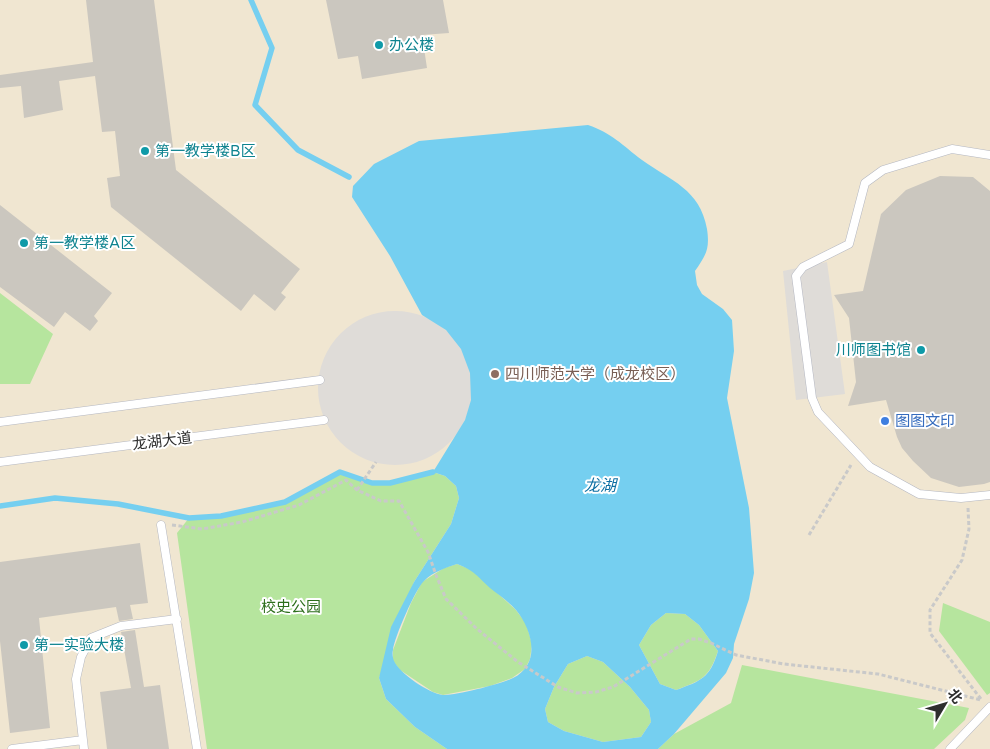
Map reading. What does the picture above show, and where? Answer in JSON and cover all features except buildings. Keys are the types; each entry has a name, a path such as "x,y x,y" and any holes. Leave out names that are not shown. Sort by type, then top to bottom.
{"lane":[{"path":"990,155 952,149 883,170 865,183 849,244 803,267 796,276 812,398 818,412 870,467 919,494 961,498 990,495"},
{"path":"0,422 320,380"},
{"name":"龙湖大道","path":"0,462 324,420"},
{"path":"161,525 197,749"},
{"path":"12,749 84,745 76,679 81,657 91,638 121,626 177,619"},
{"path":"955,747 990,707"}],"path":[{"path":"808,535 858,454"},
{"path":"357,490 376,462"},
{"path":"161,525 174,524 202,529 242,522 299,505 346,480 357,490 381,501 399,502 428,552 446,599 477,629 518,662 558,687 577,693 596,692 613,687 691,639 699,639 736,655 784,664 878,674 990,702"},
{"path":"968,498 969,529 962,560 930,610 930,633 982,700"}],"shaded area":[{"name":"四川师范大学（成龙校区）","path":"0,0 990,0 990,749 0,749"},
{"path":"827,262 845,394 796,400 783,271"},
{"path":"395,311 424,317 438,324 449,334 459,345 466,359 472,388 466,417 459,431 449,442 438,452 424,459 395,465 366,459 352,452 341,442 331,431 324,417 318,388 324,359 331,345 341,334 352,324 366,317"}],"green space":[{"path":"0,293 53,334 30,384 0,384"},
{"name":"校史公园","path":"340,472 366,483 382,483 433,472 445,476 456,486 459,498 451,524 414,582 379,678 386,699 415,727 447,749 207,749 177,533 189,518 221,516 285,502"},
{"path":"457,564 472,570 515,609 526,623 532,644 530,659 525,669 512,678 490,686 443,695 433,692 400,670 393,661 393,650 411,603 422,582 444,568"},
{"path":"943,603 990,622 990,693 987,695 939,631"},
{"path":"666,613 685,614 699,625 718,651 708,673 676,690 660,684 639,645 651,625"},
{"path":"587,656 603,662 630,687 649,710 651,722 641,737 603,742 564,731 548,722 545,709 554,687 568,664"},
{"path":"742,665 969,708 965,720 934,749 658,749 674,734 731,703"}],"water":[{"name":"龙湖","path":"588,125 610,136 683,187 698,204 703,215 708,242 704,256 695,271 697,285 702,294 723,309 732,320 734,351 727,398 749,508 754,573 749,599 734,644 733,658 726,673 674,734 658,749 447,749 415,727 386,699 379,678 391,627 414,582 451,524 459,498 456,486 445,476 433,472 465,420 471,400 470,373 461,349 446,330 422,315 390,256 352,197 353,186 374,164 419,141","holes":["457,564 475,574 516,610 522,618 530,637 531,656 522,672 513,678 478,689 443,695 423,687 408,677 394,661 393,651 401,625 420,585 435,573","666,613 685,614 699,625 718,651 708,673 698,681 676,690 660,684 639,645 651,625","587,656 603,662 630,687 649,710 651,722 641,737 603,742 564,731 548,722 545,709 554,687 568,664"]}],"waterway":[{"path":"251,0 272,48 255,105 298,150 349,177"},
{"path":"0,506 55,498 118,504 189,518 221,516 285,502 340,472 372,483 390,483 433,472"}],"place":[{"name":"办公楼","path":"379,45"},
{"name":"第一教学楼B区","path":"145,151"},
{"name":"第一教学楼A区","path":"24,243"},
{"name":"川师图书馆","path":"921,350"},
{"name":"四川师范大学（成龙校区）","path":"495,374"},
{"name":"图图文印","path":"885,421"},
{"name":"第一实验大楼","path":"24,645"}]}
